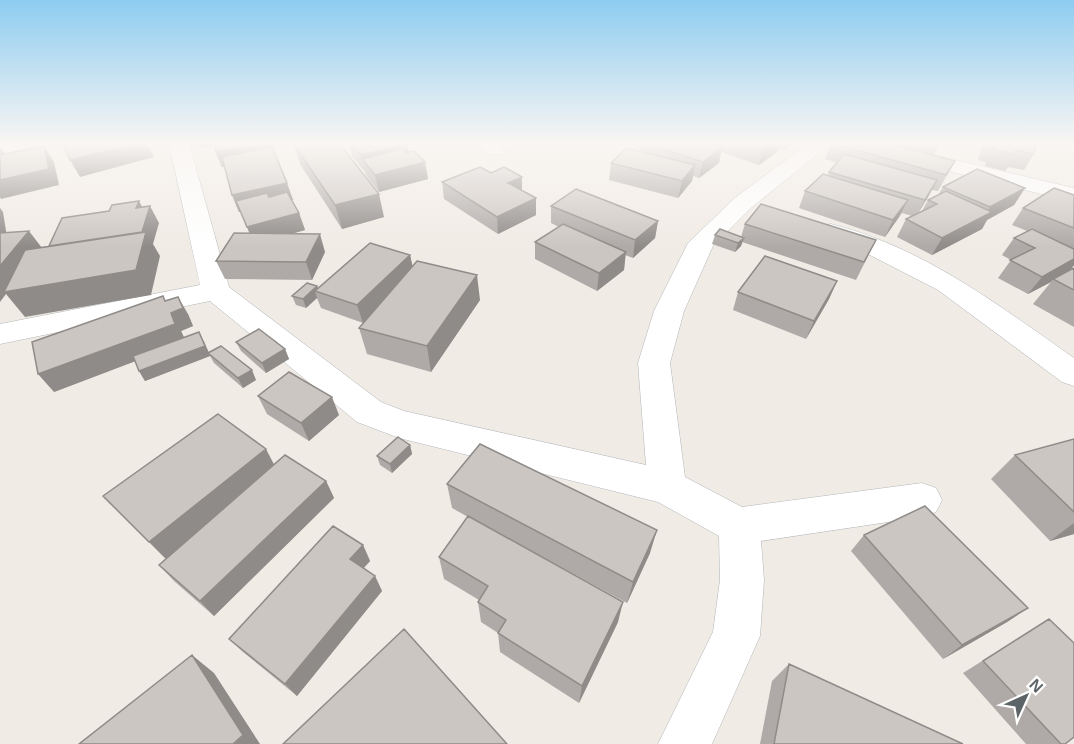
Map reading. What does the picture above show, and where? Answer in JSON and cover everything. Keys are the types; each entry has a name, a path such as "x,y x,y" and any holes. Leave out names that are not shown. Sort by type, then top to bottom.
{"street":[{"path":"188,178 216,291 369,412 399,424 668,487 739,526 922,500"},
{"path":"668,487 654,363 669,311 701,243 744,202 776,178"},
{"path":"1002,178 1074,195"},
{"path":"744,202 776,213"},
{"path":"808,224 873,246 948,284 1074,374"},
{"path":"0,334 216,291"},
{"path":"685,744 736,636 742,580 739,526"}],"building":[{"path":"227,178 285,178 287,183 232,195"},
{"path":"317,178 366,178 379,194 335,205"},
{"path":"453,178 520,178 508,183 536,198 497,217 442,182"},
{"path":"669,178 685,178 682,181"},
{"path":"819,178 835,178 908,200 893,220 805,191"},
{"path":"849,178 929,178 937,180 925,200"},
{"path":"961,178 999,178 1025,188 990,207 943,187"},
{"path":"1054,188 1074,195 1074,228 1023,208"},
{"path":"576,189 658,221 635,240 551,206"},
{"path":"946,191 992,212 942,238 906,219 937,204 928,200"},
{"path":"287,192 299,213 247,227 236,201 267,193 269,197"},
{"path":"139,201 136,208 150,206 142,232 49,246 62,218 109,211 112,205"},
{"path":"761,204 876,240 864,262 745,224"},
{"path":"563,224 626,252 599,273 535,242"},
{"path":"720,229 744,238 738,243 715,235"},
{"path":"1032,229 1074,249 1074,259 1042,277 1010,260 1035,248 1014,238"},
{"path":"29,231 0,266 0,233"},
{"path":"146,232 136,270 4,292 25,250"},
{"path":"234,233 320,234 306,262 216,261"},
{"path":"370,243 410,255 357,305 315,291"},
{"path":"765,256 837,281 814,321 738,292"},
{"path":"417,261 477,275 427,346 359,328"},
{"path":"1074,268 1074,290 1053,279"},
{"path":"307,283 317,286 303,299 292,296"},
{"path":"163,296 165,301 178,297 183,308 171,313 175,324 38,374 32,342"},
{"path":"259,329 285,349 262,363 236,342"},
{"path":"199,332 205,346 139,371 133,356"},
{"path":"221,346 252,370 238,378 208,353"},
{"path":"289,372 332,397 301,423 258,396"},
{"path":"218,414 266,449 149,542 103,496"},
{"path":"398,437 410,445 390,464 377,456"},
{"path":"1074,439 1074,512 1015,455"},
{"path":"480,444 657,530 633,582 447,484"},
{"path":"285,455 326,481 200,601 159,565"},
{"path":"925,506 1028,608 962,645 864,535"},
{"path":"468,516 623,602 582,686 498,633 506,620 478,602 488,586 439,557"},
{"path":"333,526 363,545 350,559 375,576 285,684 229,639"},
{"path":"1049,619 1074,643 1074,737 1065,744 1061,744 983,661"},
{"path":"404,629 507,744 283,744"},
{"path":"192,655 243,735 233,744 79,744"},
{"path":"789,664 963,744 774,744"}]}
